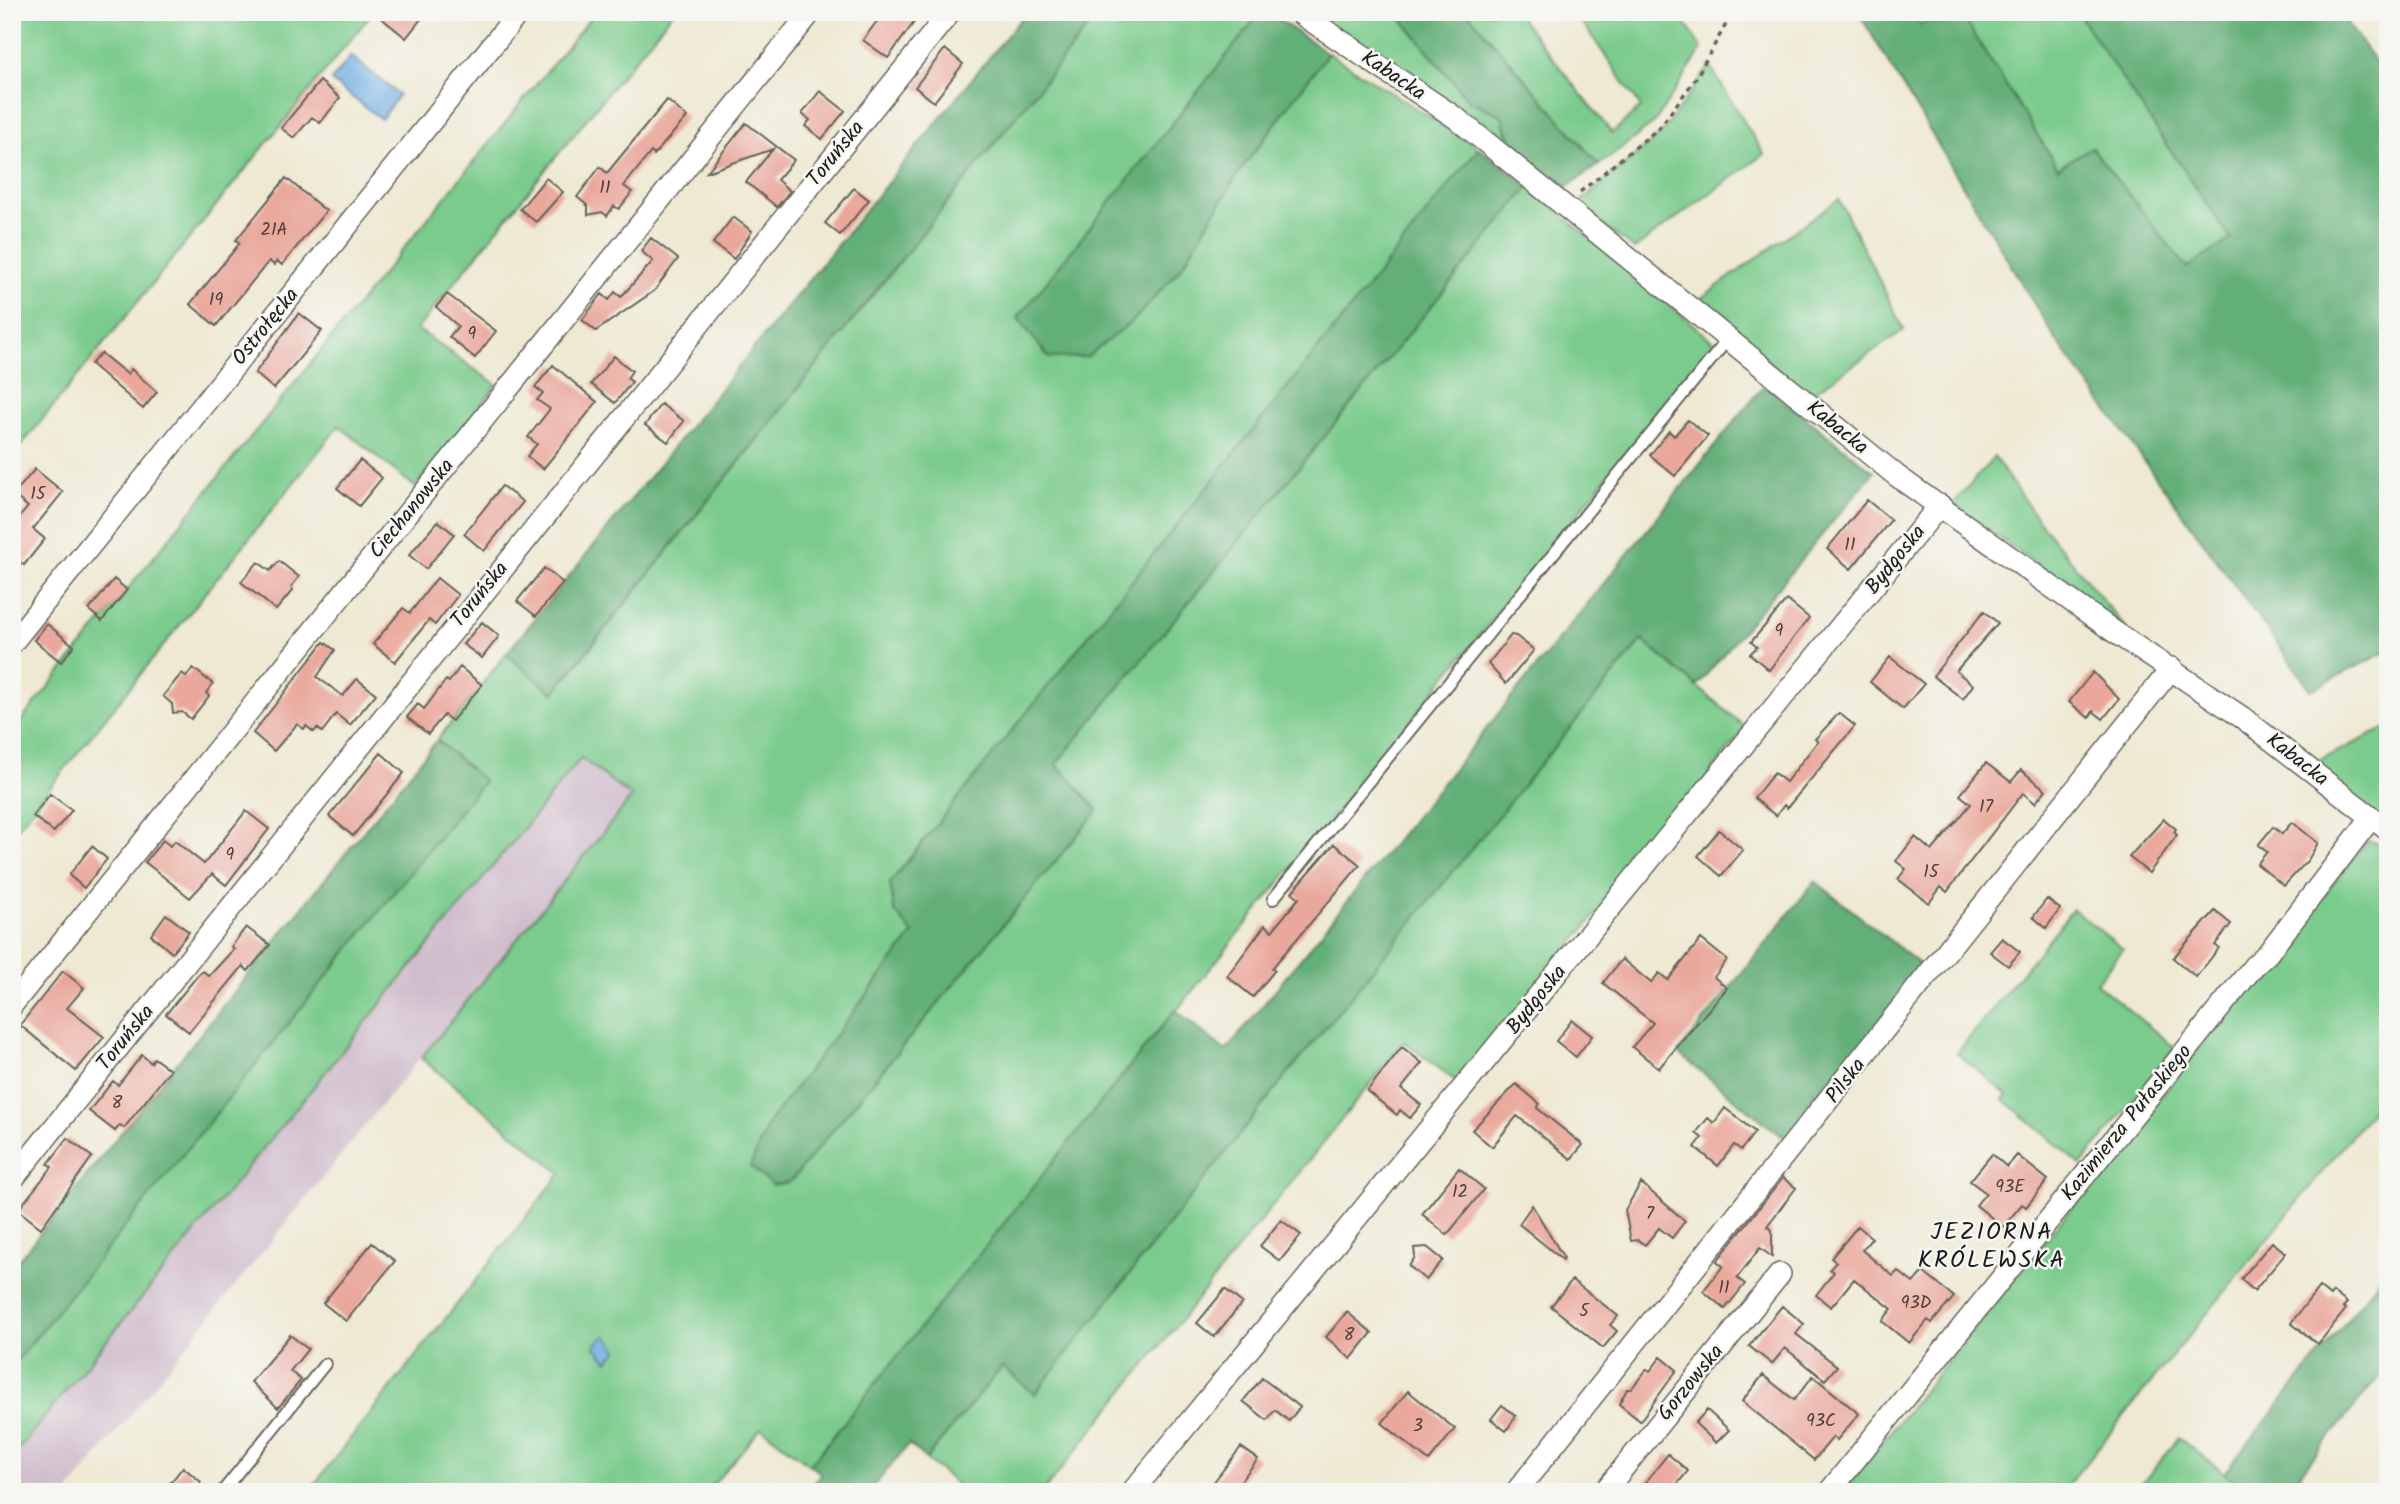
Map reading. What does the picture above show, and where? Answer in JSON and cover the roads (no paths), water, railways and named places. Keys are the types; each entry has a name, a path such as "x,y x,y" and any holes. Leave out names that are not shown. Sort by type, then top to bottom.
{"street":[{"name":"Ostrołęcka","path":"12,643 105,523 519,12"},
{"name":"Ciechanowska","path":"12,1006 811,12"},
{"name":"Toruńska","path":"12,1180 950,12"},
{"name":"Kabacka","path":"1298,12 1456,118 1565,204 1847,437 2116,633 2243,718 2379,824"},
{"name":"Bydgoska","path":"1132,1492 1940,505"},
{"name":"Pilska","path":"1516,1492 2172,668"},
{"name":"Kazimierza Pułaskiego","path":"1829,1492 2254,966 2379,824"},
{"name":"Gorzowska","path":"1604,1492 1780,1275"}],"lane":[{"path":"1273,899 1728,339"},
{"path":"222,1492 325,1364"}],"water":[{"path":"351,56 399,95 381,119 331,81"},
{"path":"606,1335 618,1350 608,1361 594,1346"}],"district":[{"name":"JEZIORNA KRÓLEWSKA","path":"1992,1246"}]}
